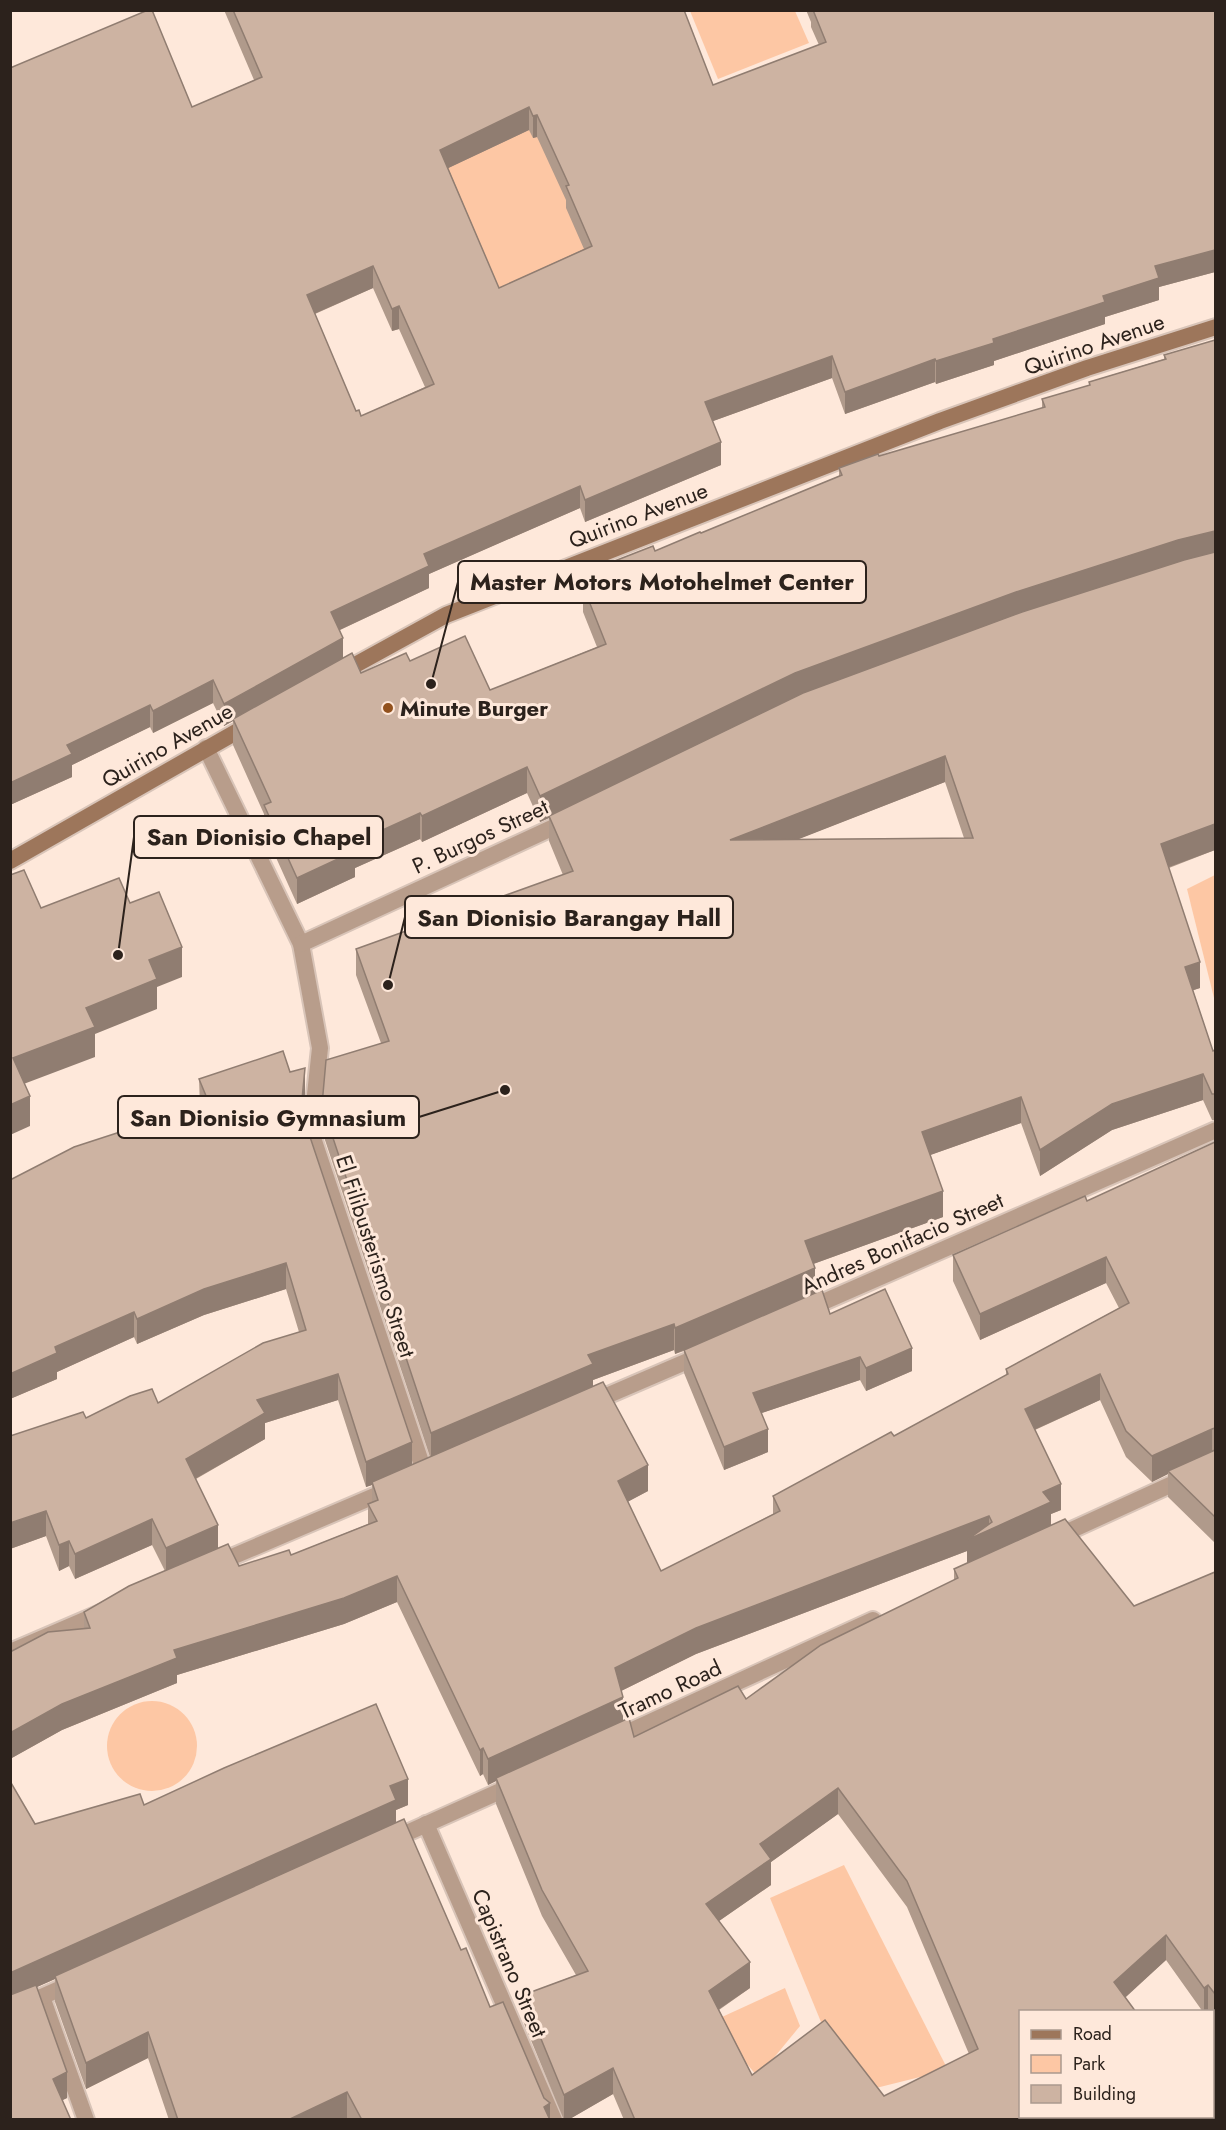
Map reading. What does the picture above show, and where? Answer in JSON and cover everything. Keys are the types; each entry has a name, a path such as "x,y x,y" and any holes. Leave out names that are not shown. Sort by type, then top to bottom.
{"main road":[{"name":"Quirino Avenue","path":"321,685 457,611 940,421 1087,368 1215,327"},
{"name":"Quirino Avenue","path":"10,861 269,714"}],"street":[{"name":"El Filibusterismo Street","path":"196,1572 420,1477 311,1132 320,1048 301,944 206,748"},
{"name":"P. Burgos Street","path":"301,944 586,811"},
{"name":"Andres Bonifacio Street","path":"794,1314 1215,1130"},
{"path":"578,1408 719,1347"},
{"path":"1032,1548 1215,1464"},
{"path":"10,1652 120,1605"},
{"name":"Tramo Road","path":"603,1744 889,1613"},
{"path":"372,1848 530,1777"},
{"name":"Capistrano Street","path":"426,1824 554,2120"},
{"path":"10,2011 92,1974"},
{"path":"42,1997 86,2120"}],"green space":[{"path":"378,10 550,11 624,266 497,288"},
{"path":"690,11 795,11 809,43 718,79"},
{"path":"1215,875 1215,1002 1187,889"},
{"path":"152,1701 169,1705 184,1714 193,1729 197,1746 193,1763 184,1778 169,1787 152,1791 135,1787 120,1778 111,1763 107,1746 111,1729 120,1714 135,1705"},
{"path":"844,1865 948,2070 860,2092 821,2022 770,1898"},
{"path":"785,1988 800,2026 758,2077 711,2022"}],"building":[{"path":"148,10 152,10 192,107 262,77 233,10 684,10 713,85 826,42 813,10 1215,10 1215,250 1155,266 1159,278 1103,296 1105,302 993,339 994,343 936,361 935,359 845,392 832,356 705,402 721,442 585,500 580,486 424,554 429,566 331,612 343,638 224,704 213,680 153,711 150,705 67,745 72,754 10,783 10,68","holes":["529,107 533,116 537,115 569,185 566,186 592,246 499,288 440,150","373,266 392,309 399,306 434,384 361,416 359,410 356,411 307,295"]},
{"path":"1215,340 1215,531 1178,540 1016,592 795,673 540,796 527,767 422,816 420,813 352,844 355,851 297,878 264,805 271,802 233,719 352,653 361,673 406,653 410,661 465,636 490,690 606,644 583,586 616,572 612,562 653,546 655,551 842,475 839,468 878,454 879,456 1045,407 1042,399 1166,359 1164,355"},
{"path":"1215,552 1215,824 1161,844 1200,962 1185,967 1213,1051 1215,1050 1215,1094 1212,1094 1203,1074 1112,1104 1040,1150 1021,1097 922,1132 943,1191 805,1241 815,1268 675,1328 674,1324 588,1355 593,1364 431,1433 322,1105 326,1060 389,1041 356,949 573,871 549,816 803,693 1022,612","holes":["945,756 973,838 730,840"]},
{"path":"24,870 41,908 119,878 130,903 159,892 182,947 149,960 157,979 86,1008 95,1027 13,1058 30,1096 10,1105 10,875"},
{"path":"283,1051 290,1072 305,1068 301,1110 412,1442 366,1462 338,1374 257,1400 265,1413 186,1459 218,1525 166,1548 152,1519 75,1554 69,1541 59,1545 46,1511 10,1523 10,1436 83,1412 86,1418 130,1396 152,1389 158,1403 263,1343 306,1330 286,1263 204,1289 137,1319 134,1312 55,1347 57,1353 10,1374 10,1180 74,1147 209,1103 199,1079"},
{"path":"1215,1142 1215,1428 1152,1456 1126,1431 1100,1374 1025,1409 1061,1484 1043,1492 1051,1502 967,1540 992,1522 989,1516 696,1628 615,1668 623,1697 488,1759 483,1748 480,1750 397,1576 344,1598 174,1650 177,1658 62,1704 10,1733 10,1652 48,1632 90,1628 84,1612 129,1586 228,1544 239,1566 289,1550 291,1555 377,1521 368,1504 378,1500 372,1482 603,1382 648,1465 618,1481 661,1571 780,1511 773,1496 891,1432 894,1436 1008,1374 1006,1369 1129,1303 1106,1257 980,1314 953,1255 1085,1196 1087,1201"},
{"path":"885,1289 912,1348 866,1368 860,1357 753,1393 768,1429 724,1447 684,1350 822,1290 830,1314"},
{"path":"1215,1450 1215,1517 1168,1471"},
{"path":"1065,1519 1134,1606 1215,1572 1215,1994 1208,1985 1204,1988 1166,1935 1114,1982 1135,2010 1019,2010 1019,2118 1028,2118 1026,2120 635,2120 613,2068 564,2095 523,1995 588,1971 542,1890 496,1778 629,1718 634,1737 738,1686 746,1699 821,1645 958,1578 954,1569","holes":["838,1788 907,1881 978,2049 884,2096 825,2020 752,2075 709,1991 750,1962 706,1904 771,1859 760,1844"]},
{"path":"376,1704 408,1779 390,1786 396,1800 10,1973 10,1781 35,1824 140,1794 144,1805 224,1768"},
{"path":"404,1819 461,1950 466,1948 490,2007 503,2002 544,2098 550,2103 544,2107 550,2120 362,2120 347,2092 288,2120 178,2120 148,2032 86,2063 55,1976"},
{"path":"36,1985 67,2072 53,2079 71,2120 10,2120 10,1995"}],"place":[{"name":"Master Motors Motohelmet Center","path":"431,684"},
{"name":"Minute Burger","path":"388,708"},
{"name":"San Dionisio Chapel","path":"118,955"},
{"name":"San Dionisio Barangay Hall","path":"388,985"},
{"name":"San Dionisio Gymnasium","path":"505,1090"}]}
